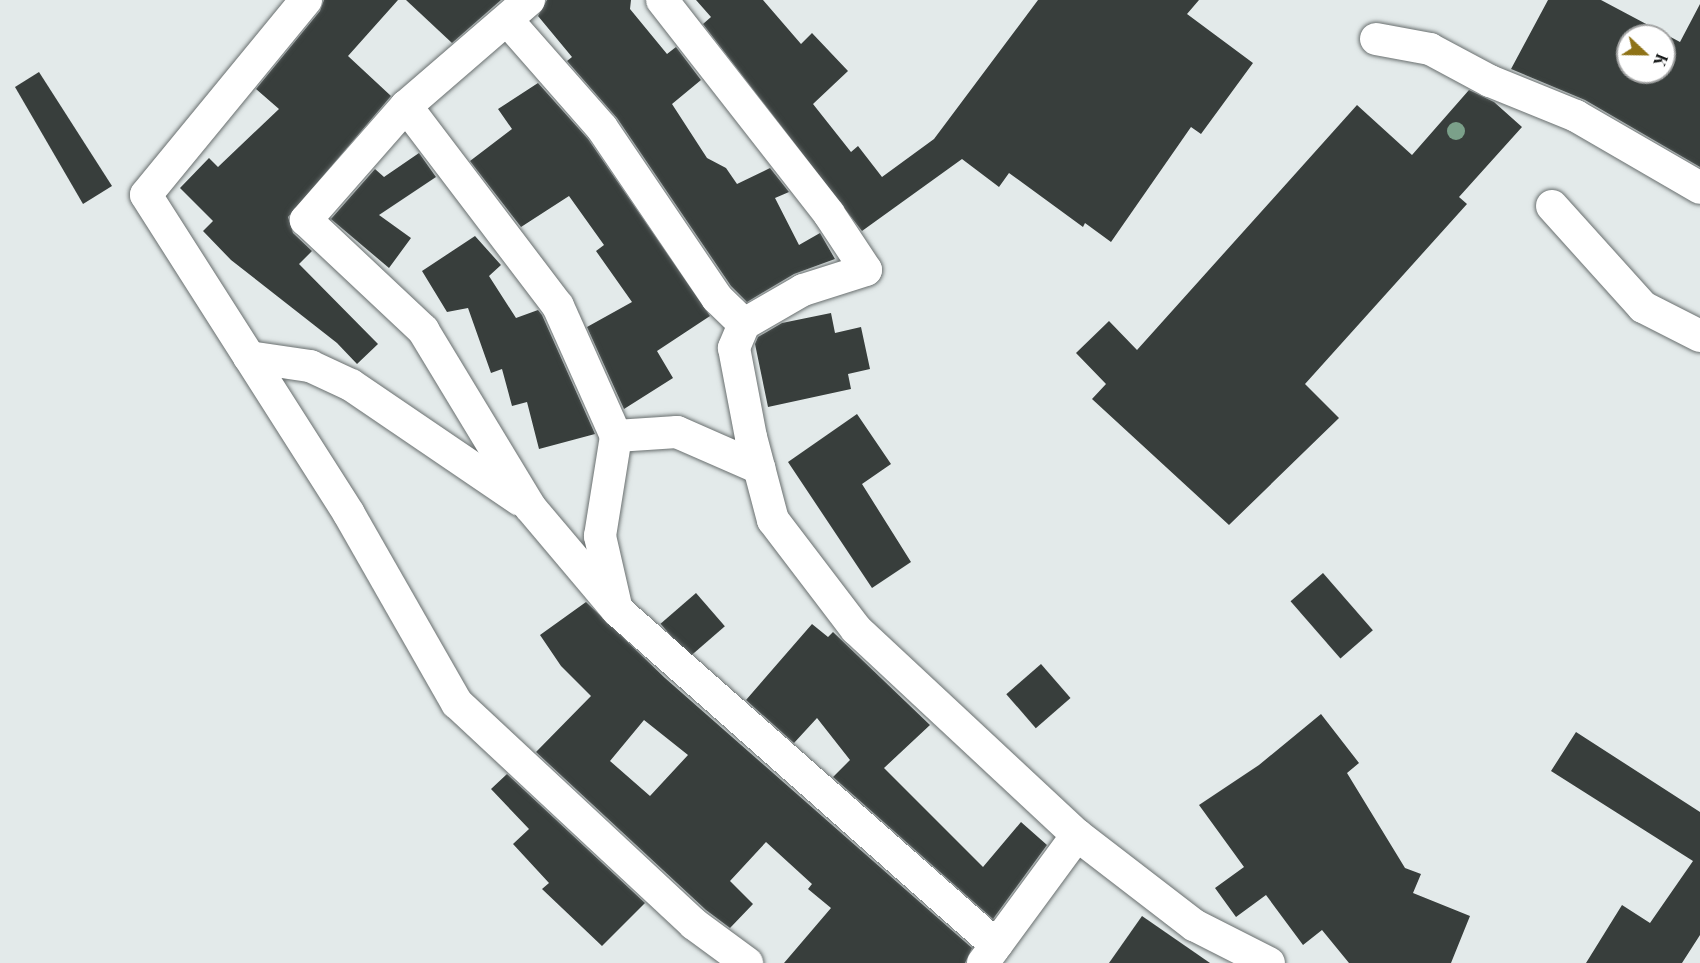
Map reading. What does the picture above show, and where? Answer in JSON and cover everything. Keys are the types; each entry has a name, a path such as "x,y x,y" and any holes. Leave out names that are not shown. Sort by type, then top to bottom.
{"street":[{"path":"306,0 146,195 349,514 457,703 694,924 747,963"},
{"path":"662,0 829,214 866,270 803,290 744,324 734,348 759,468 773,520 856,629 1077,835 1194,925 1269,963"},
{"path":"744,324 717,298 519,10 406,106 306,219 423,330 530,507 617,610 990,954 1077,835"},
{"path":"1376,39 1430,49 1490,81 1576,116 1700,188"},
{"path":"406,106 558,306 616,436 600,536 617,610"},
{"path":"1552,206 1643,307 1700,336"},
{"path":"249,357 310,366 351,384 530,507"},
{"path":"616,436 677,432 759,468"}],"building":[{"path":"324,0 398,0 348,56 391,96 288,217 293,233 312,251 299,264 378,344 357,364 337,343 231,260 203,231 213,221 180,188 209,158 218,167 279,109 256,89 320,11"},
{"path":"406,0 501,0 452,43"},
{"path":"547,0 631,0 630,9 667,54 676,47 701,80 672,104 707,158 726,168 737,184 770,168 789,192 775,198 799,245 820,233 835,259 794,274 747,302 731,286 617,118 567,61 572,57 538,16"},
{"path":"696,0 763,0 801,44 812,33 848,71 813,104 851,152 858,146 882,177 934,139 1038,0 1199,0 1187,14 1253,63 1201,134 1191,127 1111,242 1085,223 1083,227 1009,173 999,187 962,159 862,231 703,24 711,17"},
{"path":"1548,0 1601,0 1646,24 1616,24 1616,84 1676,84 1676,40 1680,42 1700,4 1700,167 1585,100 1511,69"},
{"path":"39,72 112,186 83,204 15,87"},
{"path":"538,83 588,139 710,316 657,351 673,378 624,409 587,327 632,302 596,251 604,245 569,196 521,227 470,161 512,129 498,109"},
{"path":"1469,90 1494,102 1522,127 1459,197 1467,204 1305,384 1339,418 1229,525 1092,399 1106,384 1076,353 1109,321 1137,350 1357,105 1412,155"},
{"path":"419,153 436,177 379,215 411,238 389,268 331,219 375,169 384,177"},
{"path":"475,236 501,265 489,276 516,318 538,310 542,315 595,434 539,449 527,402 512,406 502,369 491,373 468,308 447,312 422,271"},
{"path":"831,313 835,333 861,327 870,369 848,374 851,389 768,407 755,344 758,337 782,323"},
{"path":"857,414 891,464 862,484 911,562 872,588 788,462"},
{"path":"1323,573 1373,630 1340,659 1291,601"},
{"path":"696,593 725,626 689,657 661,624"},
{"path":"586,602 665,678 972,948 965,963 784,963 831,908 808,889 812,884 766,842 730,881 753,904 730,928 706,910 536,752 591,696 561,666 540,635","holes":["644,720 688,755 650,796 610,761"]},
{"path":"812,624 828,637 833,632 930,725 884,768 983,867 1021,822 1047,845 993,919 833,777 850,760 817,718 794,743 746,700"},
{"path":"1041,664 1071,698 1036,728 1006,694"},
{"path":"1321,714 1359,763 1347,773 1405,868 1421,874 1413,893 1470,916 1451,963 1349,963 1322,930 1303,945 1266,895 1236,917 1215,888 1244,867 1199,805 1259,765"},
{"path":"1576,732 1700,812 1700,935 1682,963 1586,963 1622,905 1650,923 1693,861 1551,771"},
{"path":"507,774 645,903 602,946 542,889 549,883 513,844 529,829 491,789"},
{"path":"1142,916 1210,963 1109,963"}]}
